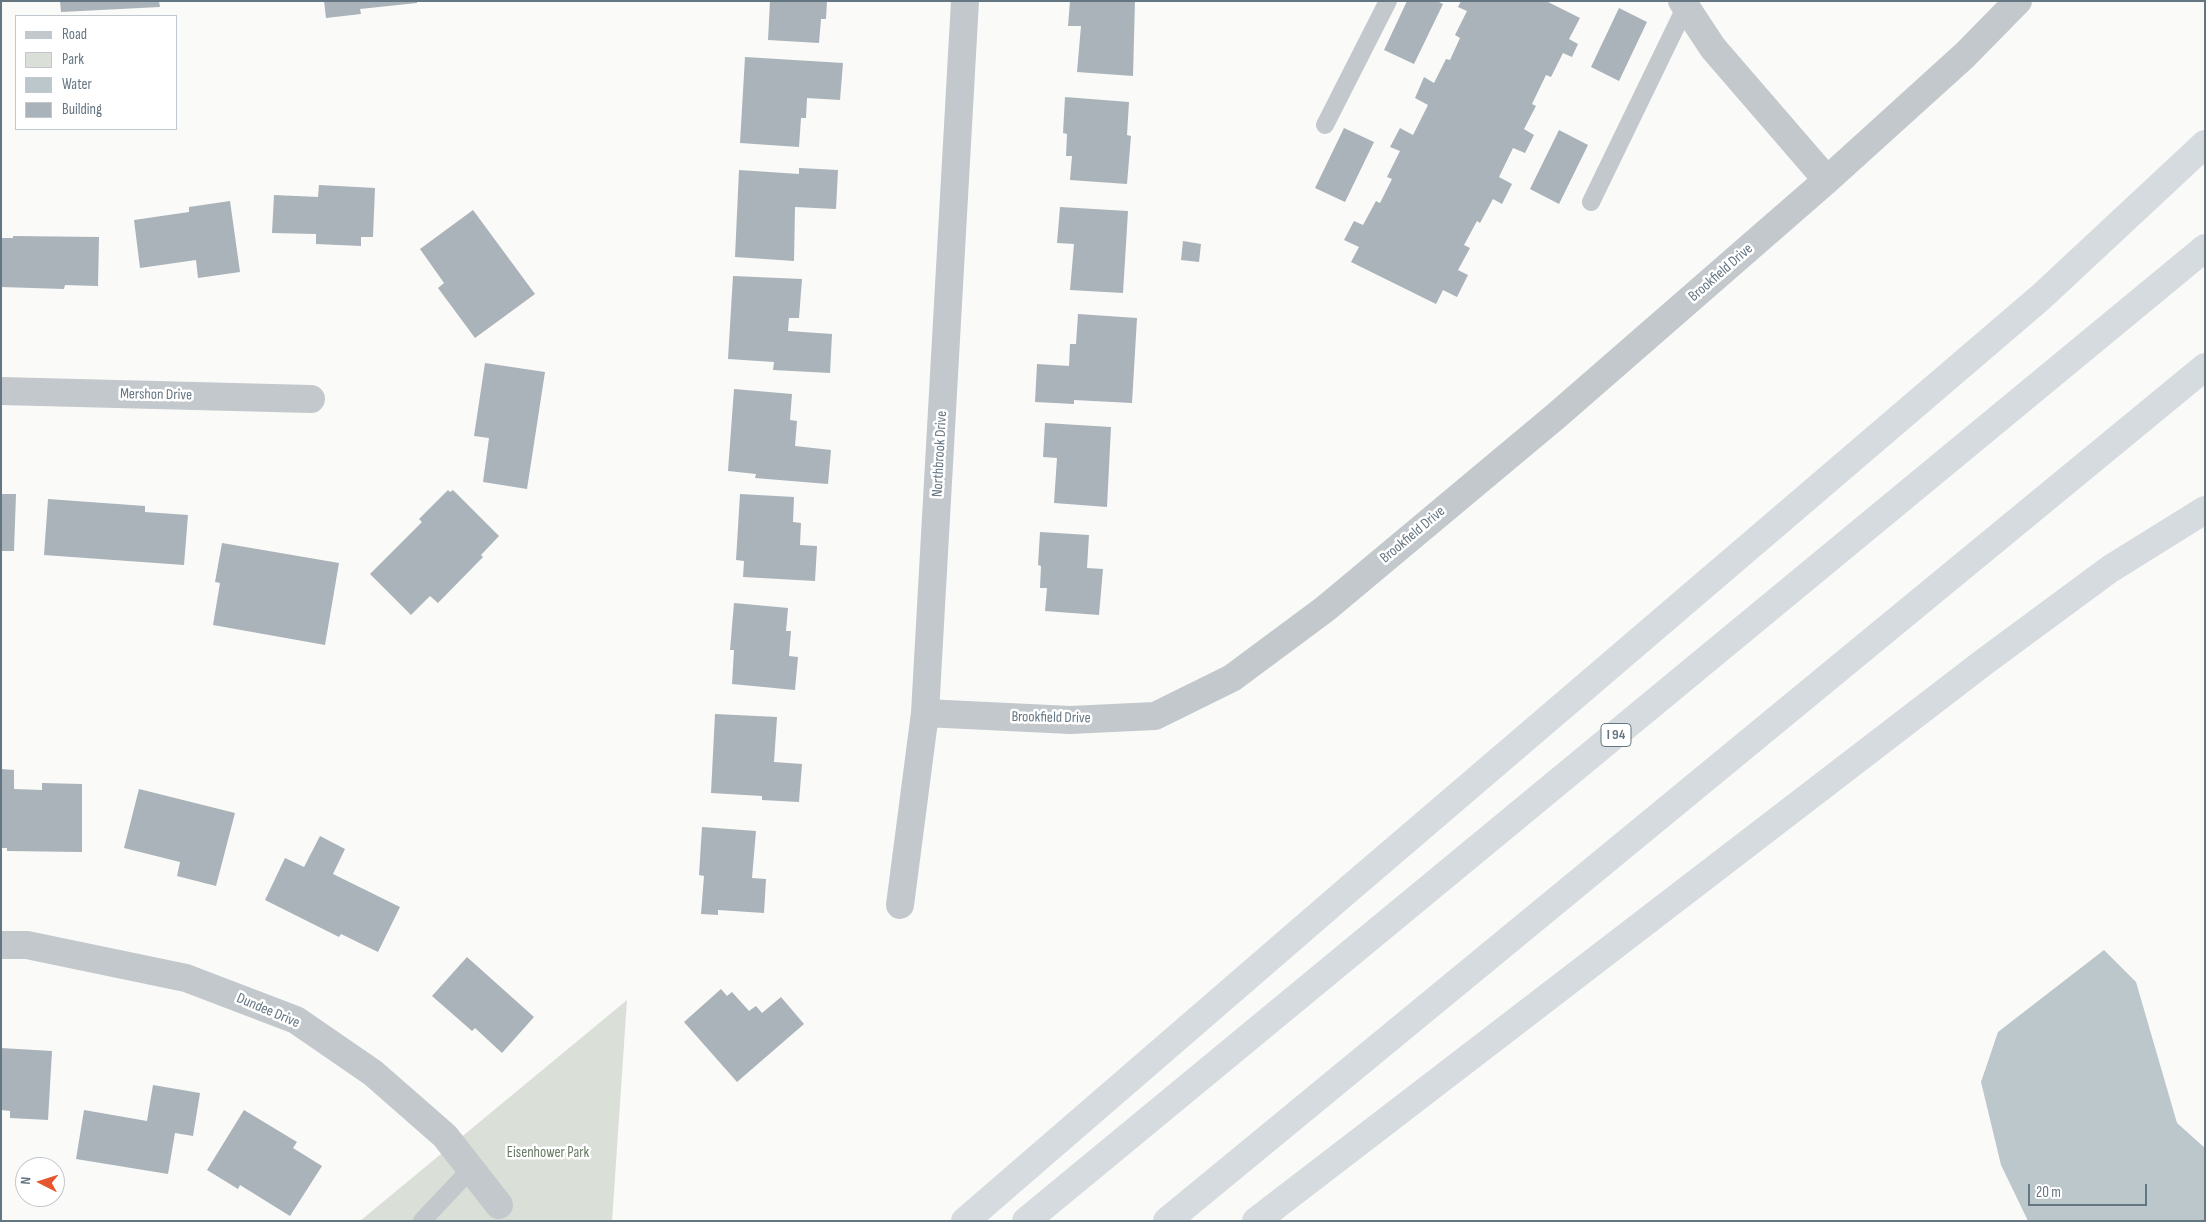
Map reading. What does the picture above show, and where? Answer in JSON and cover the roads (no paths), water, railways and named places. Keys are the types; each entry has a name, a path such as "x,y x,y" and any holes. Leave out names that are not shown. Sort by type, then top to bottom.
{"highway":[{"path":"965,1221 1364,876 2042,297 2205,144"},
{"name":"I 94","path":"1026,1221 2205,248"},
{"path":"1166,1221 2205,367"},
{"path":"1256,1221 1984,662 2110,569 2205,510"}],"street":[{"name":"Northbrook Drive","path":"900,905 925,713 965,1"},
{"name":"Brookfield Drive","path":"925,713 1070,720 1155,716 1232,678 1325,609 1549,422 1828,180 1965,55 2018,1"},
{"path":"1684,4 1713,48 1828,180"},
{"name":"Mershon Drive","path":"1,391 311,399"},
{"name":"Dundee Drive","path":"1,946 27,945 186,978 296,1020 373,1074 444,1136 472,1168 499,1205"}],"lane":[{"path":"1325,125 1388,1"},
{"path":"1591,202 1684,4"},
{"path":"422,1221 472,1168"}],"water":[{"path":"2104,950 2136,982 2177,1123 2205,1148 2205,1221 2028,1221 2001,1165 1981,1082 1998,1032"}],"park label":[{"name":"Eisenhower Park","path":"548,1153"}]}
